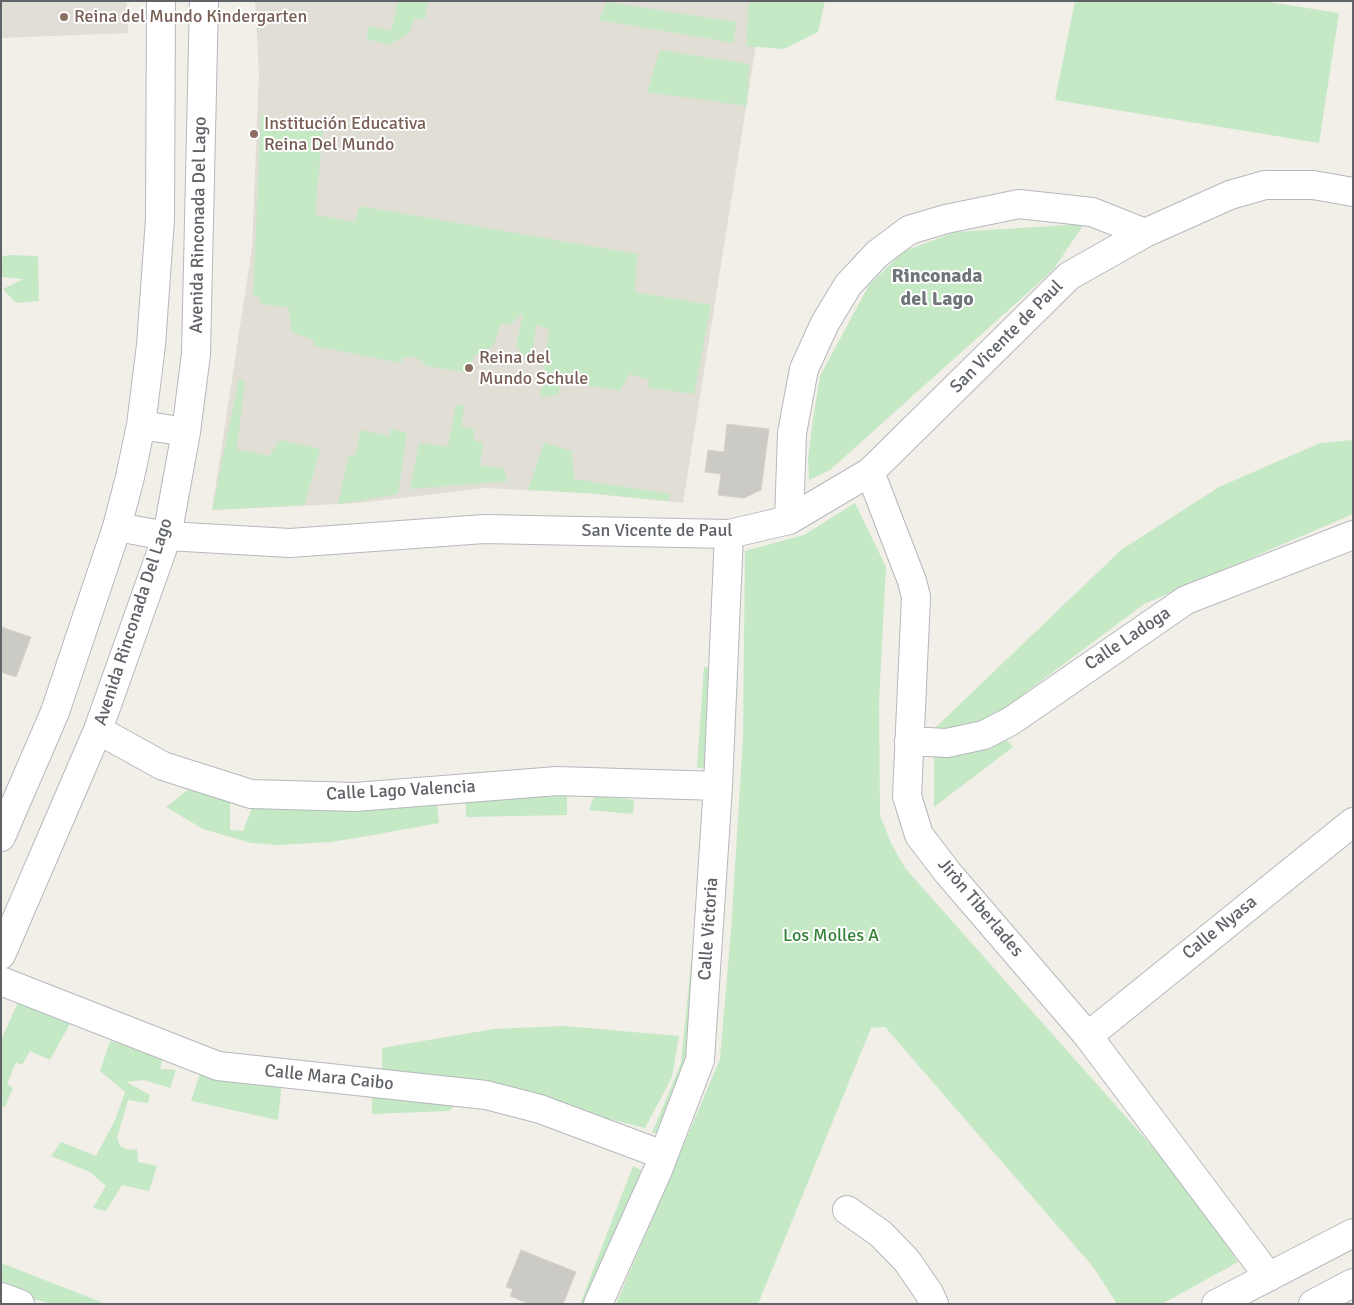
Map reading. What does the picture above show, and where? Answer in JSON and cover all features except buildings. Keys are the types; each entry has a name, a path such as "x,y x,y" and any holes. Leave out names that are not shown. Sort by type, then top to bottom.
{"street":[{"path":"1,837 55,712 117,528 141,425 151,345 160,219 161,1"},
{"name":"Avenida Rinconada Del Lago","path":"1,955 98,730 167,536 186,432 196,354 204,1"},
{"name":"San Vicente de Paul","path":"117,528 167,536 290,543 484,529 729,534 789,520 870,472 1069,276 1145,233 1230,195 1265,185 1313,185 1353,192"},
{"path":"789,520 792,433 804,369 825,323 848,285 877,254 909,230 946,219 1019,204 1092,212 1145,233"},
{"path":"141,425 186,432"},
{"name":"Jiròn Tiberlades","path":"870,472 912,581 916,597 907,796 919,835 948,873 1088,1036 1269,1277"},
{"name":"Calle Victoria","path":"598,1304 658,1170 700,1060 718,786 729,534"},
{"name":"Calle Ladoga","path":"909,741 947,743 984,735 1011,721 1186,600 1353,535"},
{"name":"Calle Lago Valencia","path":"98,730 163,766 251,794 355,797 557,781 718,786"},
{"name":"Calle Nyasa","path":"1088,1036 1353,822"},
{"name":"Calle Mara Caibo","path":"1,980 218,1066 486,1095 540,1109 663,1155"},
{"path":"846,1210 881,1234 907,1261 929,1293 934,1304"},
{"path":"1216,1304 1353,1233"},
{"path":"1313,1304 1353,1283"},
{"path":"1,1297 20,1304"}],"shaded area":[{"name":"Reina del Mundo Kindergarten","path":"1,1 127,1 128,33 1,38"},
{"name":"Reina del Mundo Schule","path":"255,1 763,1 683,503 586,493 485,488 359,503 212,510 252,248 259,73"}],"green space":[{"path":"398,1 428,1 425,19 414,19 410,32 389,45 367,39 368,26 391,31"},
{"path":"757,1 825,1 818,32 784,49 746,46 749,3"},
{"path":"1075,1 1262,1 1339,13 1319,143 1055,100"},
{"path":"607,2 736,22 734,43 599,20"},
{"path":"660,50 749,64 747,106 647,92"},
{"path":"261,115 323,130 315,215 355,222 359,206 637,254 635,292 711,305 694,394 649,388 649,380 629,374 620,391 561,381 558,395 540,397 549,329 536,325 534,344 527,358 516,347 523,313 511,324 501,324 494,345 483,353 474,355 469,373 427,366 415,357 403,357 401,363 315,346 313,339 292,333 288,307 261,304 260,297 253,297"},
{"path":"1084,224 1053,270 830,470 809,480 808,459 820,376 869,285 904,251 956,232"},
{"path":"9,255 38,256 39,301 16,303 3,289 23,279 1,277 1,257"},
{"path":"239,379 245,381 237,449 269,456 280,440 320,449 305,505 212,510"},
{"path":"456,405 464,405 462,427 474,429 474,440 483,443 480,465 504,469 508,481 410,489 419,443 448,447"},
{"path":"391,429 407,433 398,494 338,504 349,455 356,455 360,430 389,436"},
{"path":"1353,440 1353,514 1144,604 989,720 1013,747 934,807 934,729 1121,550 1219,487 1320,443"},
{"path":"544,443 572,451 574,479 669,494 669,501 586,493 528,490"},
{"name":"Los Molles A","path":"855,503 886,567 879,701 880,816 891,843 905,868 1189,1188 1238,1262 1162,1304 1117,1304 1094,1268 885,1027 871,1028 758,1304 616,1304 720,1059 731,931 743,738 745,551 804,535"},
{"path":"704,667 715,668 713,768 697,768"},
{"path":"194,785 230,795 230,830 243,831 254,803 436,797 439,823 330,842 278,845 251,843 203,829 166,807"},
{"path":"595,795 634,800 633,814 589,810"},
{"path":"567,796 567,815 466,817 466,799"},
{"path":"695,924 690,1065 659,1133 652,1133 681,1063"},
{"path":"19,1000 71,1022 50,1060 30,1051 22,1065 16,1062 7,1084 13,1088 5,1107 1,1106 1,1040"},
{"path":"564,1026 679,1036 672,1077 645,1128 527,1098 382,1075 382,1048 494,1029"},
{"path":"110,1041 163,1056 160,1069 176,1070 170,1088 144,1080 126,1082 150,1095 148,1103 128,1100 117,1138 120,1146 129,1150 137,1149 138,1162 157,1166 149,1191 122,1185 106,1211 93,1208 106,1186 90,1172 51,1156 61,1142 96,1156 116,1118 125,1092 100,1071"},
{"path":"202,1068 282,1083 278,1120 191,1101"},
{"path":"372,1090 458,1103 449,1111 372,1114"},
{"path":"633,1166 643,1171 589,1304 580,1304"},
{"path":"1,1263 106,1304 52,1304 1,1290"}],"place":[{"name":"Reina del Mundo Kindergarten","path":"64,17"},
{"name":"Institución Educativa Reina Del Mundo","path":"254,134"},
{"name":"Reina del Mundo Schule","path":"469,368"}],"district":[{"name":"Rinconada del Lago","path":"937,288"}]}
